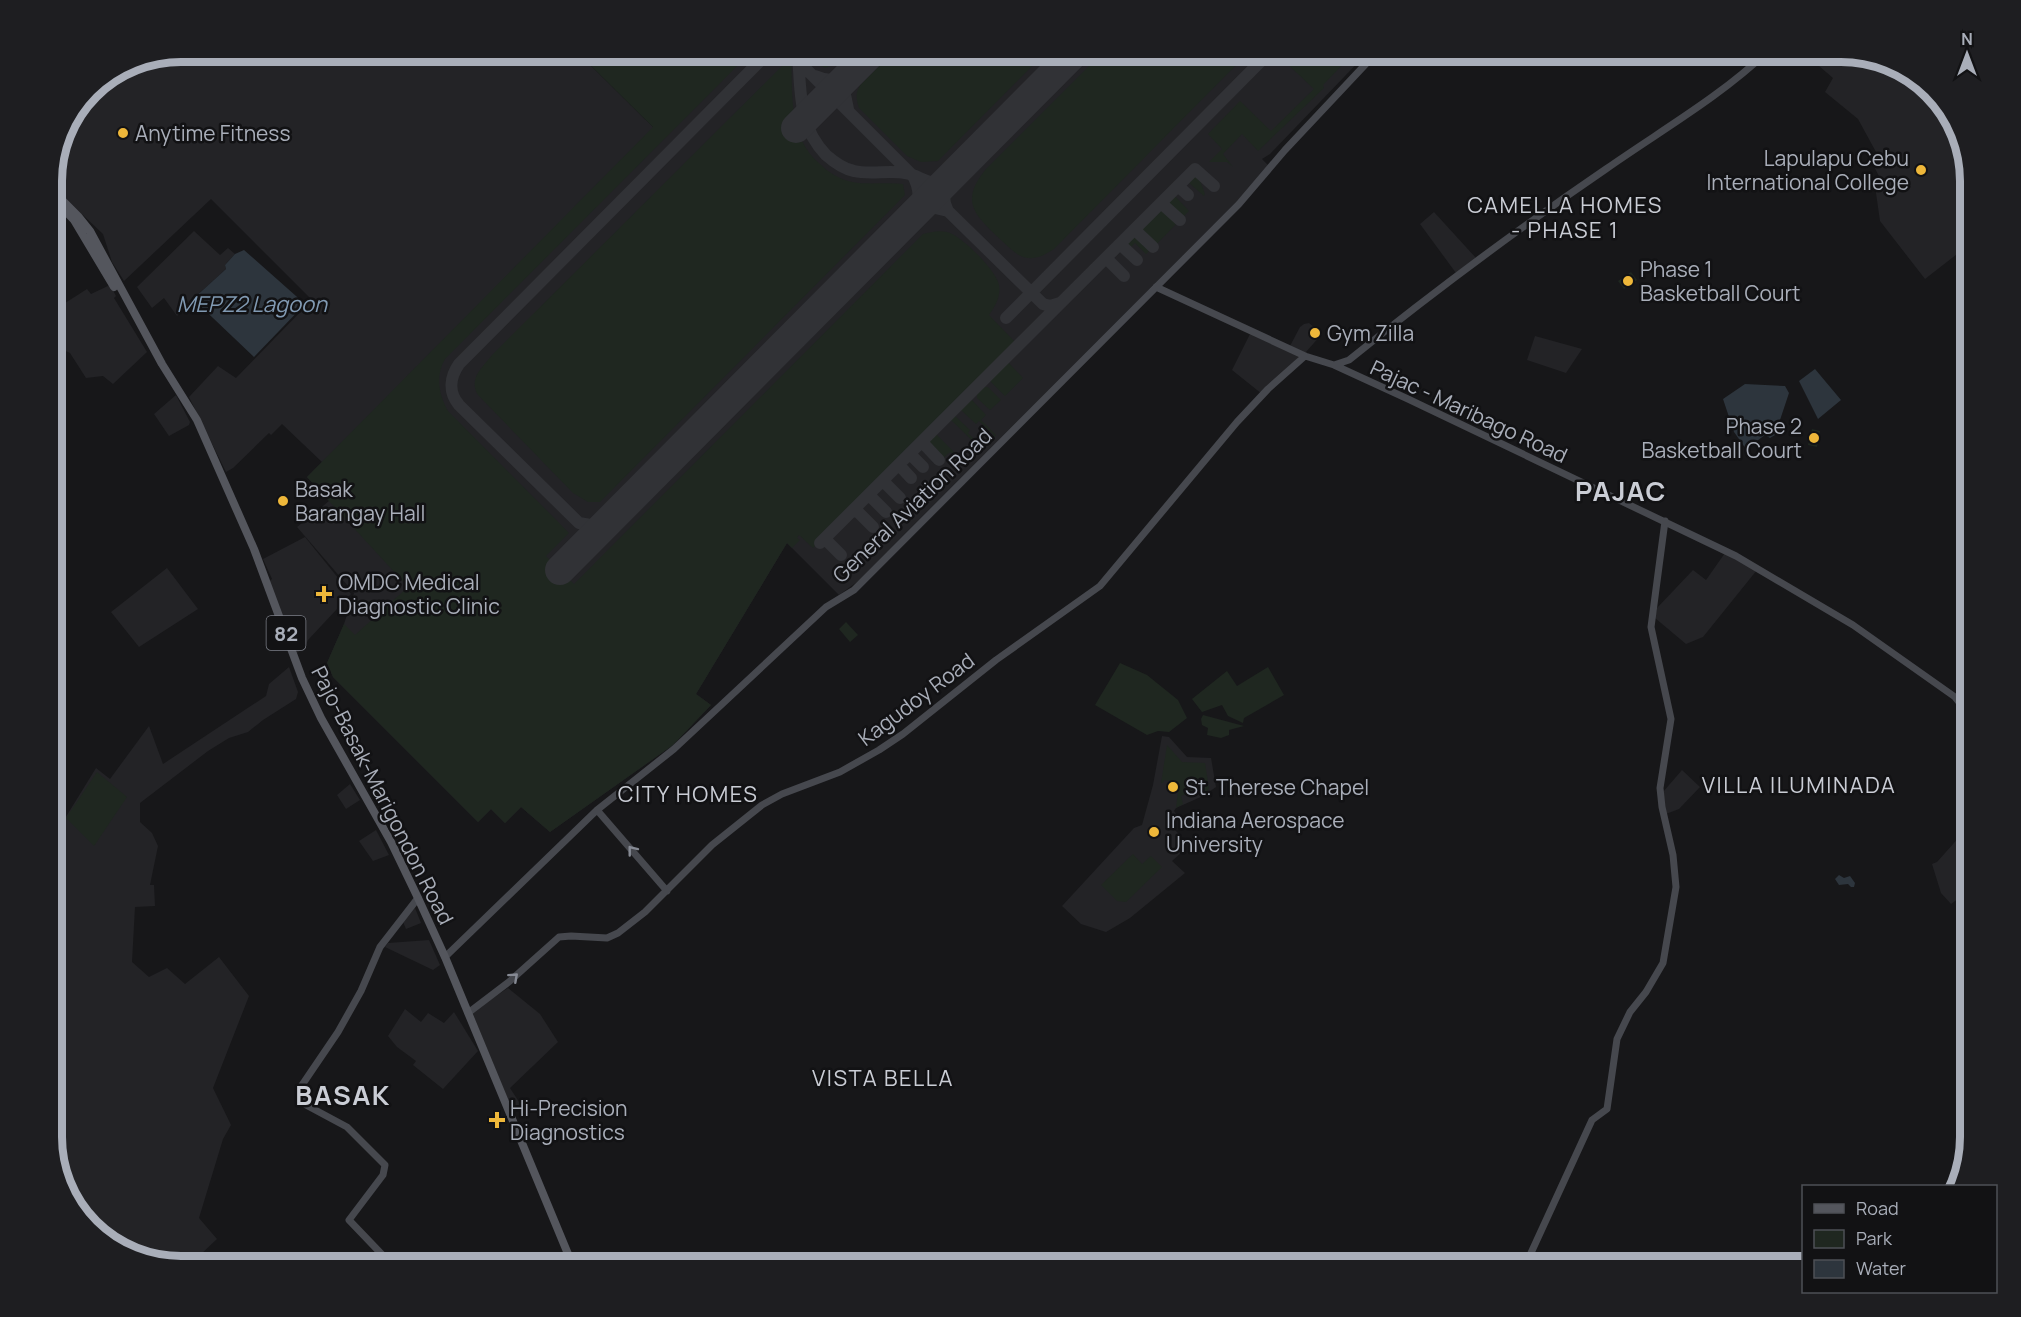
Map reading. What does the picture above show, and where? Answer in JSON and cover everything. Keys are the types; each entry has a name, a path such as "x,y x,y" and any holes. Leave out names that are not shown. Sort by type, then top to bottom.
{"main road":[{"name":"Pajo-Basak-Marigondon Road","path":"62,200 90,231 162,364 197,420 263,572 306,687 380,822 418,898 468,1013"},
{"name":"Pajo-Basak-Marigondon Road","path":"62,207 74,220 157,361 162,364"},
{"name":"82","path":"468,1013 569,1256"}],"street":[{"name":"General Aviation Road","path":"445,957 597,810 674,749 826,607 854,590 1239,204 1285,150 1368,62"},
{"path":"1334,365 1349,360 1473,264 1598,174 1708,99 1756,62"},
{"name":"Pajac - Maribago Road","path":"1156,287 1305,356 1334,365 1746,561 1853,625 1955,697 1960,703"},
{"name":"Kagudoy Road","path":"468,1013 510,981 559,937 607,938 618,933 638,918 719,839 762,805 782,794 840,772 879,750 903,734 996,660 1100,586 1237,422 1268,389 1305,356"},
{"path":"1347,372 1349,360"},
{"path":"1531,1256 1592,1120 1607,1109 1617,1039 1630,1012 1646,992 1663,963 1674,903 1676,887 1673,855 1660,788 1671,719 1651,627 1665,521"},
{"path":"597,810 667,891"},
{"path":"383,1256 349,1220 383,1175 385,1165 347,1127 306,1105 301,1098 300,1088 338,1032 361,991 380,947 418,898"}],"shaded area":[{"path":"173,62 587,62 653,127 718,62 1358,62 1270,154 1262,159 1268,165 1245,193 857,582 839,595 787,543 696,694 711,705 673,745 550,832 521,807 505,823 491,809 478,822 333,677 327,663 344,624 354,593 297,527 329,501 307,477 322,462 282,424 226,472 189,397 218,366 236,378 312,300 211,199 124,281 112,262 103,234 62,195 62,173 66,150 77,121 96,96 121,77 158,64"},
{"name":"Lapulapu Cebu International College","path":"1822,62 1856,63 1893,74 1919,91 1930,102 1947,128 1955,150 1960,181 1960,252 1925,279 1880,221 1875,186 1880,178 1871,161 1876,152 1858,119 1825,92 1833,78 1819,66"},
{"path":"1434,212 1476,258 1456,273 1420,224"},
{"path":"194,231 220,255 228,248 235,254 225,265 226,269 177,316 164,298 152,308 137,287"},
{"path":"110,285 116,296 114,298 147,352 113,384 103,376 86,378 70,353 62,349 62,305 87,289 91,294"},
{"path":"1309,323 1322,334 1305,353 1290,346 1300,327"},
{"path":"1250,334 1299,357 1262,394 1232,370"},
{"path":"1535,336 1582,349 1566,373 1527,360"},
{"path":"176,395 190,422 189,425 169,436 154,414"},
{"path":"305,537 351,594 308,640 305,647 297,653 284,624 269,581 272,579 263,559"},
{"path":"1725,553 1757,570 1703,637 1686,644 1655,618 1657,608 1693,570 1706,580"},
{"path":"167,568 198,609 139,647 111,612"},
{"path":"289,667 298,692 296,699 248,732 229,738 208,751 140,803 140,822 152,833 158,846 150,885 154,885 155,906 135,907 132,962 149,977 167,968 185,984 219,957 249,996 213,1088 231,1125 223,1139 199,1218 217,1239 199,1256 165,1254 121,1240 102,1226 77,1196 64,1159 62,1144 62,822 96,768 110,779 149,726 163,764 266,696 269,684"},
{"name":"Indiana Aerospace University","path":"1162,736 1169,737 1187,757 1211,758 1216,787 1203,796 1176,808 1174,811 1177,815 1168,823 1182,837 1181,853 1172,861 1185,873 1130,918 1106,932 1081,924 1062,906 1134,828 1142,825 1153,785"},
{"path":"1682,770 1700,787 1679,809 1666,814 1663,792"},
{"path":"350,784 360,800 346,809 337,795"},
{"path":"376,830 389,855 373,861 359,841"},
{"path":"1960,836 1960,897 1951,904 1941,893 1932,864 1937,862"},
{"path":"415,908 421,923 406,929 403,922"},
{"path":"429,940 440,965 433,970 385,947 388,943"},
{"path":"508,988 540,1014 558,1042 510,1088 521,1105 512,1109 472,1012"},
{"path":"405,1009 421,1022 428,1013 444,1023 454,1012 478,1051 443,1089 413,1065 416,1061 397,1047 388,1036"}],"green space":[{"path":"587,62 741,62 445,359 440,372 439,385 448,411 569,533 546,556 574,584 923,234 947,232 961,239 985,262 999,285 997,301 989,315 1017,344 813,548 799,535 797,538 800,540 792,548 787,543 696,694 711,705 673,745 550,832 521,807 505,823 491,809 478,822 333,677 327,663 344,624 355,635 408,587 307,477 653,127"},
{"path":"786,62 791,62 794,115 797,128 810,153 823,167 847,181 903,184 905,195 600,502 588,502 573,493 478,395 475,389 475,379 492,355"},
{"path":"815,62 839,62 825,68"},
{"path":"883,62 1036,62 938,161 921,162 907,156 859,108 857,93 861,84"},
{"path":"1093,62 1239,62 1054,249 1045,254 1035,258 1020,256 1001,240 978,215 972,199 973,190 986,169"},
{"path":"1285,62 1345,62 1323,85 1324,88 1258,151 1242,134 1223,154 1233,167 1227,162 1209,162 1222,149 1208,134 1240,101 1271,131 1314,89"},
{"path":"1196,172 1205,194 1204,196 1187,181"},
{"path":"1173,194 1189,211 1181,219 1167,204"},
{"path":"1161,208 1178,222 1155,246 1139,229"},
{"path":"1136,234 1151,249 1146,254 1135,243 1131,247 1127,243"},
{"name":"Phase 1 Basketball Court","path":"1631,272 1637,280 1624,289 1618,281"},
{"path":"1008,362 1023,378 1005,396 990,381"},
{"path":"983,387 988,387 1001,400 990,410 977,398 977,393"},
{"path":"971,399 986,415 981,420 996,435 982,450 951,420 955,416 970,430 968,433 982,447 994,435 979,421 976,424 961,410"},
{"name":"Phase 2 Basketball Court","path":"1812,429 1820,431 1817,447 1808,445"},
{"path":"936,434 956,454 954,456 950,452 941,460 926,445"},
{"path":"846,622 858,635 850,642 839,629"},
{"path":"1120,663 1147,675 1178,700 1187,718 1169,732 1158,731 1147,735 1095,705"},
{"path":"1268,667 1284,695 1244,718 1243,723 1228,716 1222,705 1202,712 1192,699 1227,671 1237,686"},
{"path":"1203,715 1244,726 1229,730 1229,735 1221,738 1207,735 1208,728 1202,725"},
{"path":"1167,745 1182,762 1205,763 1209,788 1205,795 1202,788 1181,796 1183,804 1176,808 1179,783 1164,780 1161,783"},
{"path":"97,772 127,797 94,846 66,818"},
{"path":"1133,854 1142,864 1151,856 1162,867 1126,902 1117,901 1101,885"}],"water":[{"name":"MEPZ2 Lagoon","path":"244,250 305,304 254,357 193,299 226,269 225,265 235,254"},
{"path":"1815,369 1841,400 1818,419 1799,381"},
{"path":"1745,384 1785,386 1789,393 1775,435 1770,438 1765,435 1746,449 1734,432 1723,399"},
{"path":"1839,875 1844,878 1850,876 1855,883 1854,887 1848,884 1839,885 1835,879"}],"taxiway":[{"path":"606,524 596,526 579,523 459,405 452,390 454,374 459,364 759,62"},
{"path":"799,62 803,108 810,132 817,144 832,160 854,171 905,173 932,182 944,180 952,175"},
{"path":"802,62 804,67 913,176 918,194 915,213"},
{"path":"1006,318 1260,62"},
{"path":"815,76 833,80 850,73"},
{"path":"848,109 844,90 850,73"},
{"path":"820,543 1195,169 1214,186"},
{"path":"952,176 944,193 948,211 1043,304 1050,306 1060,303"},
{"path":"1178,186 1188,195"},
{"path":"1161,203 1180,220"},
{"path":"915,213 931,207 948,211"},
{"path":"1135,230 1153,247"},
{"path":"1120,244 1137,260"},
{"path":"1106,258 1124,276"},
{"path":"922,442 939,460"},
{"path":"910,454 923,467"},
{"path":"899,465 911,478"},
{"path":"883,481 900,498"},
{"path":"869,495 886,512"},
{"path":"855,509 873,527"},
{"path":"825,539 841,555"}],"runway":[{"path":"796,128 862,62"},
{"path":"560,570 1065,62"}],"place":[{"name":"Anytime Fitness","path":"123,133"},
{"name":"Lapulapu Cebu International College","path":"1921,170"},
{"name":"Phase 1 Basketball Court","path":"1628,281"},
{"name":"Gym Zilla","path":"1315,333"},
{"name":"Phase 2 Basketball Court","path":"1814,438"},
{"name":"Basak Barangay Hall","path":"283,501"},
{"name":"OMDC Medical Diagnostic Clinic","path":"324,594"},
{"name":"St. Therese Chapel","path":"1173,787"},
{"name":"Indiana Aerospace University","path":"1154,832"},
{"name":"Hi-Precision Diagnostics","path":"497,1120"}],"district":[{"name":"CAMELLA HOMES - PHASE 1","path":"1565,218"},
{"name":"PAJAC","path":"1621,490"},
{"name":"VILLA ILUMINADA","path":"1799,785"},
{"name":"CITY HOMES","path":"688,794"},
{"name":"VISTA BELLA","path":"883,1078"},
{"name":"BASAK","path":"343,1094"}]}
